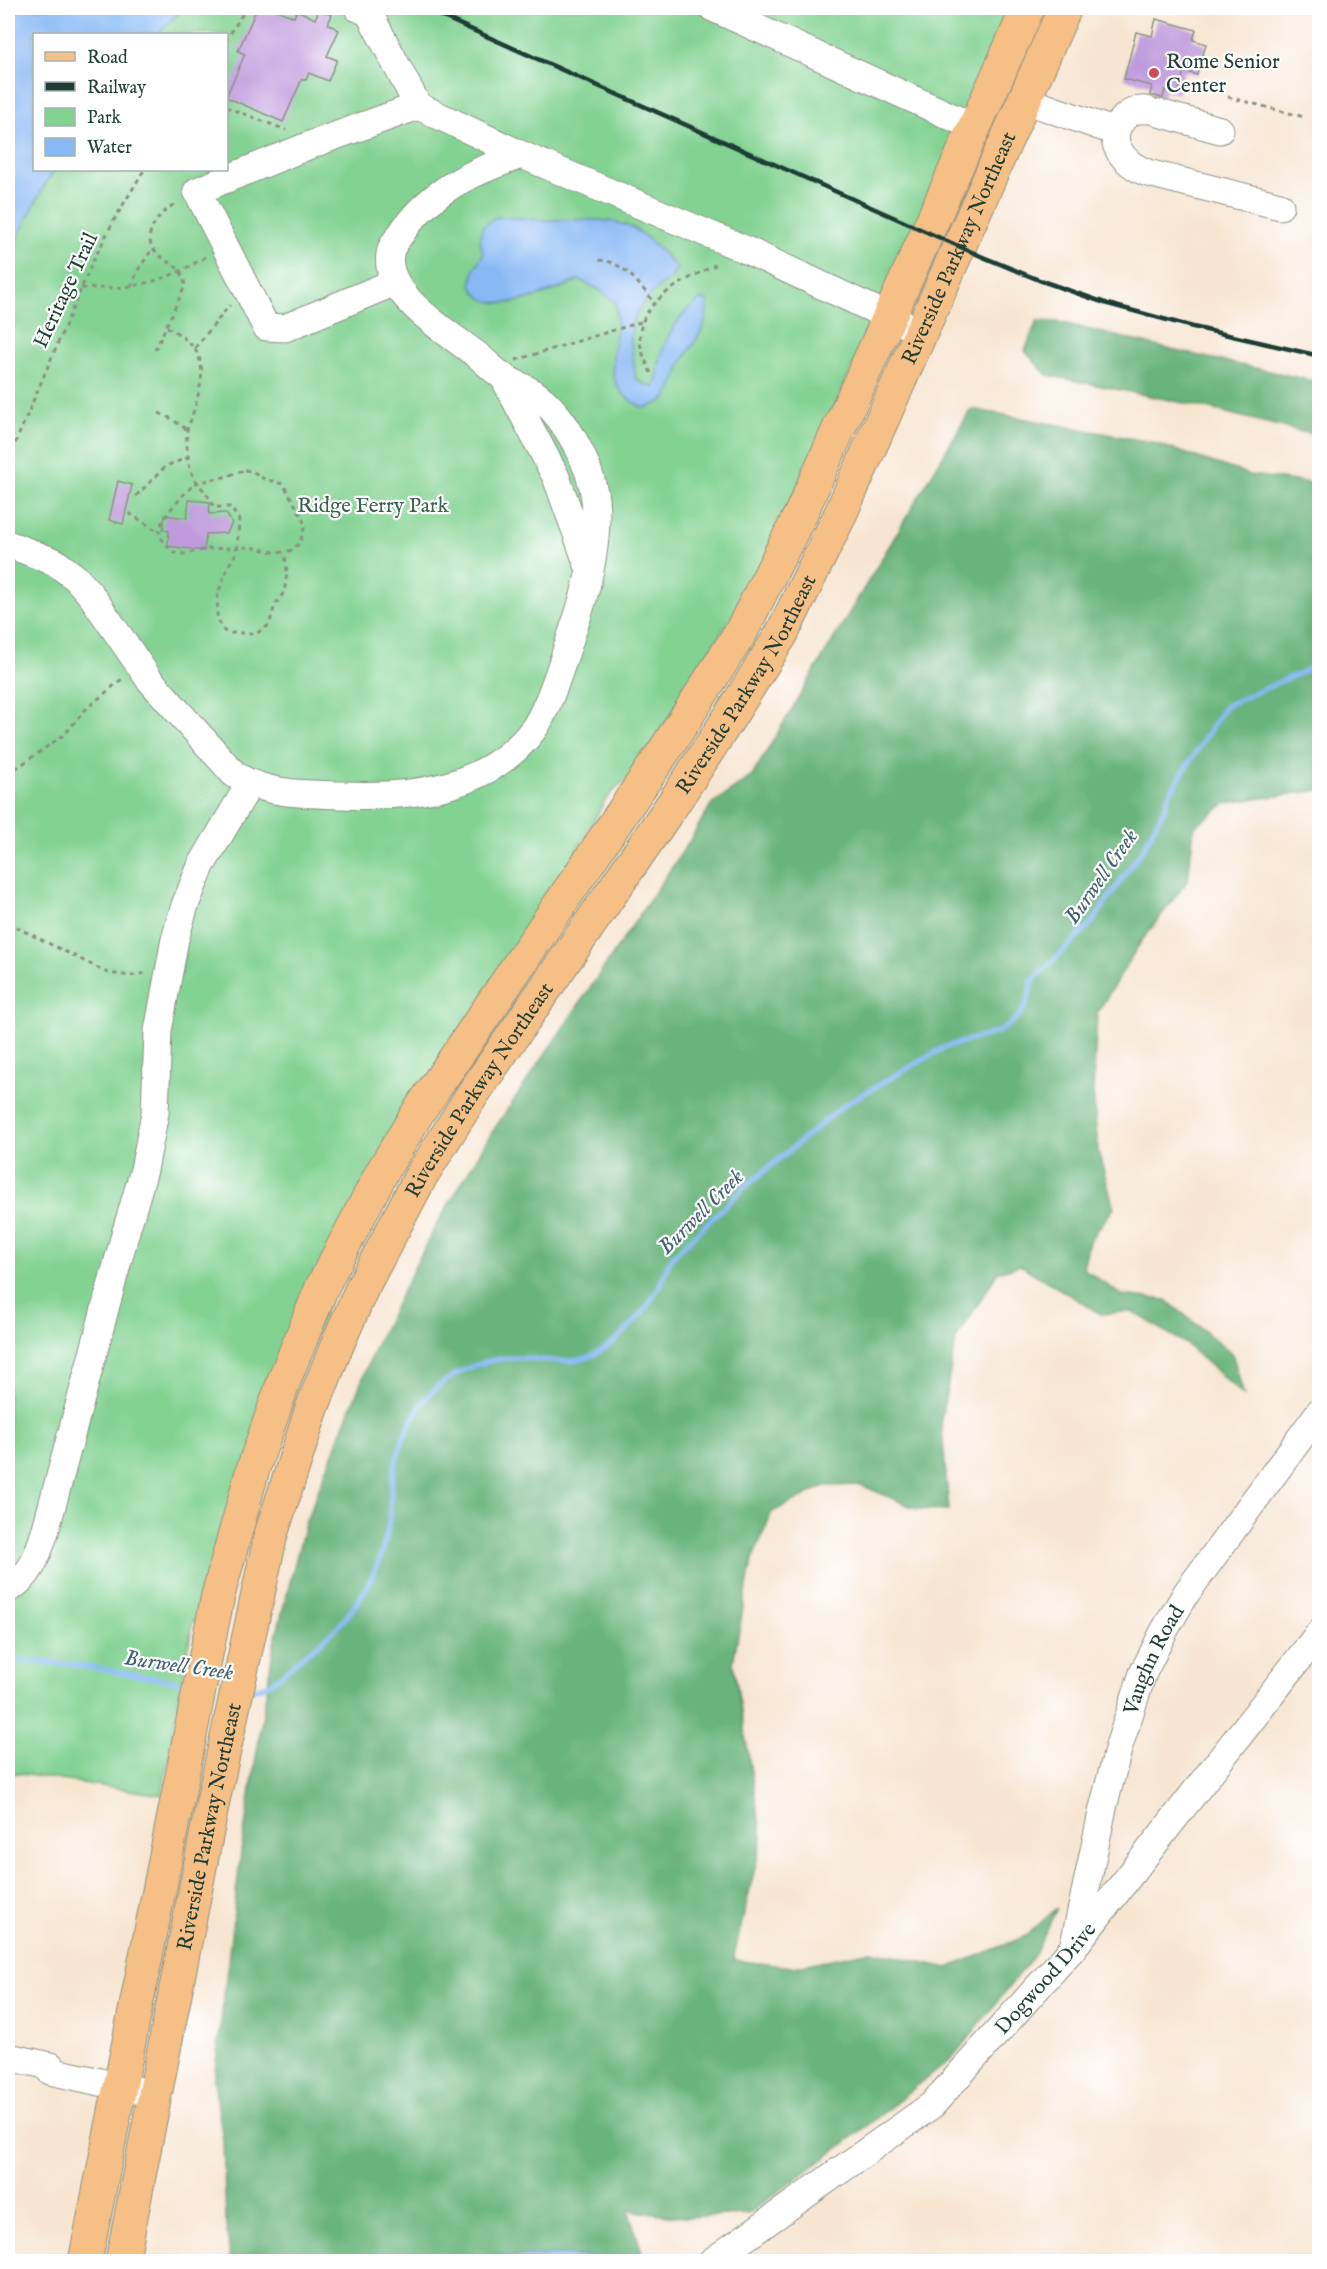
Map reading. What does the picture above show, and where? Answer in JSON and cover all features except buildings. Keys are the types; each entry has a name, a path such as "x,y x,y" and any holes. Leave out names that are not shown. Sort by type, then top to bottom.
{"main road":[{"name":"Riverside Parkway Northeast","path":"85,2262 218,1594 257,1457 285,1378 322,1287 382,1172 434,1088 651,771 741,632 772,572 1028,8"},
{"name":"Riverside Parkway Northeast","path":"122,2262 213,1802 271,1534 312,1408 362,1288 422,1176 474,1092 680,792 781,635 839,517 1065,8"},
{"path":"70,2262 93,2153 101,2101 120,2086"}],"street":[{"path":"357,8 369,13 418,106 522,155 744,249 922,332"},
{"path":"713,8 974,127"},
{"path":"1025,100 1116,132"},
{"path":"395,282 285,328 266,327 197,190 317,142 418,106"},
{"path":"1220,129 1138,109 1131,112 1119,124 1115,142 1124,158 1139,170 1280,206"},
{"path":"8,544 55,562 76,578 91,595 139,665 166,699 234,774 249,784 291,792 371,796 448,786 487,770 510,752 534,728 566,653 594,548 595,499 588,470 557,415 540,397 498,373 413,304 395,282 390,267 390,254 393,245 430,200 460,179 522,155"},
{"path":"651,771 680,792"},
{"path":"8,1590 18,1584 30,1571 45,1532 144,1170 156,1113 158,1031 170,963 185,905 201,866 249,784"},
{"name":"Vaughn Road","path":"1073,1948 1103,1808 1119,1746 1143,1673 1187,1592 1320,1411"},
{"name":"Dogwood Drive","path":"720,2259 932,2105 1073,1948 1320,1632"},
{"path":"8,2057 155,2094"}],"path":[{"path":"228,38 246,8"},
{"path":"1228,97 1304,117"},
{"path":"228,108 317,142"},
{"name":"Heritage Trail","path":"8,460 81,288 114,220 143,171"},
{"path":"155,350 183,293 184,276 179,269 160,256 153,248 150,239 151,228 157,218 177,201 197,190"},
{"path":"81,288 131,287 182,272 225,245"},
{"path":"131,287 138,270 153,248"},
{"path":"651,373 640,343 640,330 655,303 666,291 680,282 744,249"},
{"path":"599,260 619,264 655,303"},
{"path":"195,348 245,286"},
{"path":"498,373 644,321"},
{"path":"167,327 182,335 195,348 201,361 201,385 187,430 190,467 196,483 208,495 214,507 230,507 239,519 237,552 218,593 218,621 224,631 257,633 269,624 275,605 284,592 287,573 285,553"},
{"path":"159,413 187,430"},
{"path":"136,496 166,466 189,457"},
{"path":"245,470 252,471 264,479 283,484 305,525 300,543 285,553 251,547 206,549 184,554 175,552 160,536 159,528 170,510 196,483 245,470"},
{"path":"129,513 159,532"},
{"path":"8,774 65,734 85,710 139,665"},
{"path":"8,923 118,976 140,975 170,963"}],"green space":[{"name":"Ridge Ferry Park","path":"183,8 1015,8 759,573 630,779 620,784 606,799 566,870 399,1122 201,1624 193,1620 162,1795 8,1772 8,256 53,171 228,171 228,33 159,33"},
{"path":"1037,321 1059,322 1172,350 1319,382 1319,436 1199,406 1047,375 1025,351"},
{"path":"971,409 1151,442 1250,475 1319,484 1319,790 1226,803 1194,827 1188,880 1140,943 1097,1013 1093,1092 1098,1151 1114,1208 1089,1241 1083,1268 1121,1295 1166,1300 1232,1353 1244,1396 1186,1344 1132,1311 1101,1314 1020,1265 998,1272 956,1339 941,1419 949,1510 917,1509 861,1485 824,1486 772,1512 752,1560 733,1662 762,1838 733,1960 792,1967 871,1951 948,1968 1026,1936 1057,1908 1035,1954 953,2057 848,2141 748,2214 684,2217 628,2210 645,2261 228,2261 230,2257 226,2223 223,2141 214,2080 241,1852 274,1644 305,1524 377,1342 434,1229 491,1134 689,842 711,805 752,776"}],"water":[{"path":"8,8 183,8 159,33 33,33 33,171 53,171 8,256"},
{"path":"496,217 592,220 624,224 646,236 677,268 672,277 647,299 639,310 634,319 631,339 636,379 654,387 661,356 671,331 694,304 701,299 707,301 703,328 685,357 673,387 665,399 658,404 644,408 623,394 617,386 613,367 617,325 616,303 600,290 579,280 516,302 490,302 479,296 471,286 474,270 483,254 480,241 482,227"},
{"path":"562,2255 617,2258 652,2256 644,2262 332,2261"}],"waterway":[{"name":"Burwell Creek","path":"250,1690 272,1682 318,1645 344,1620 363,1594 378,1564 387,1533 393,1474 399,1449 417,1411 436,1388 462,1371 492,1361 507,1358 576,1360 603,1349 641,1314 655,1294 669,1263 677,1252 745,1187 844,1105 945,1047 998,1032 1009,1025 1026,1005 1033,980 1091,924 1144,847 1166,805 1168,796 1225,706 1320,664"},
{"name":"Burwell Creek","path":"8,1660 70,1664 190,1684"}],"railway":[{"path":"423,8 1039,280 1108,304 1193,327 1320,356"}],"place":[{"name":"Rome Senior Center","path":"1154,73"}]}
